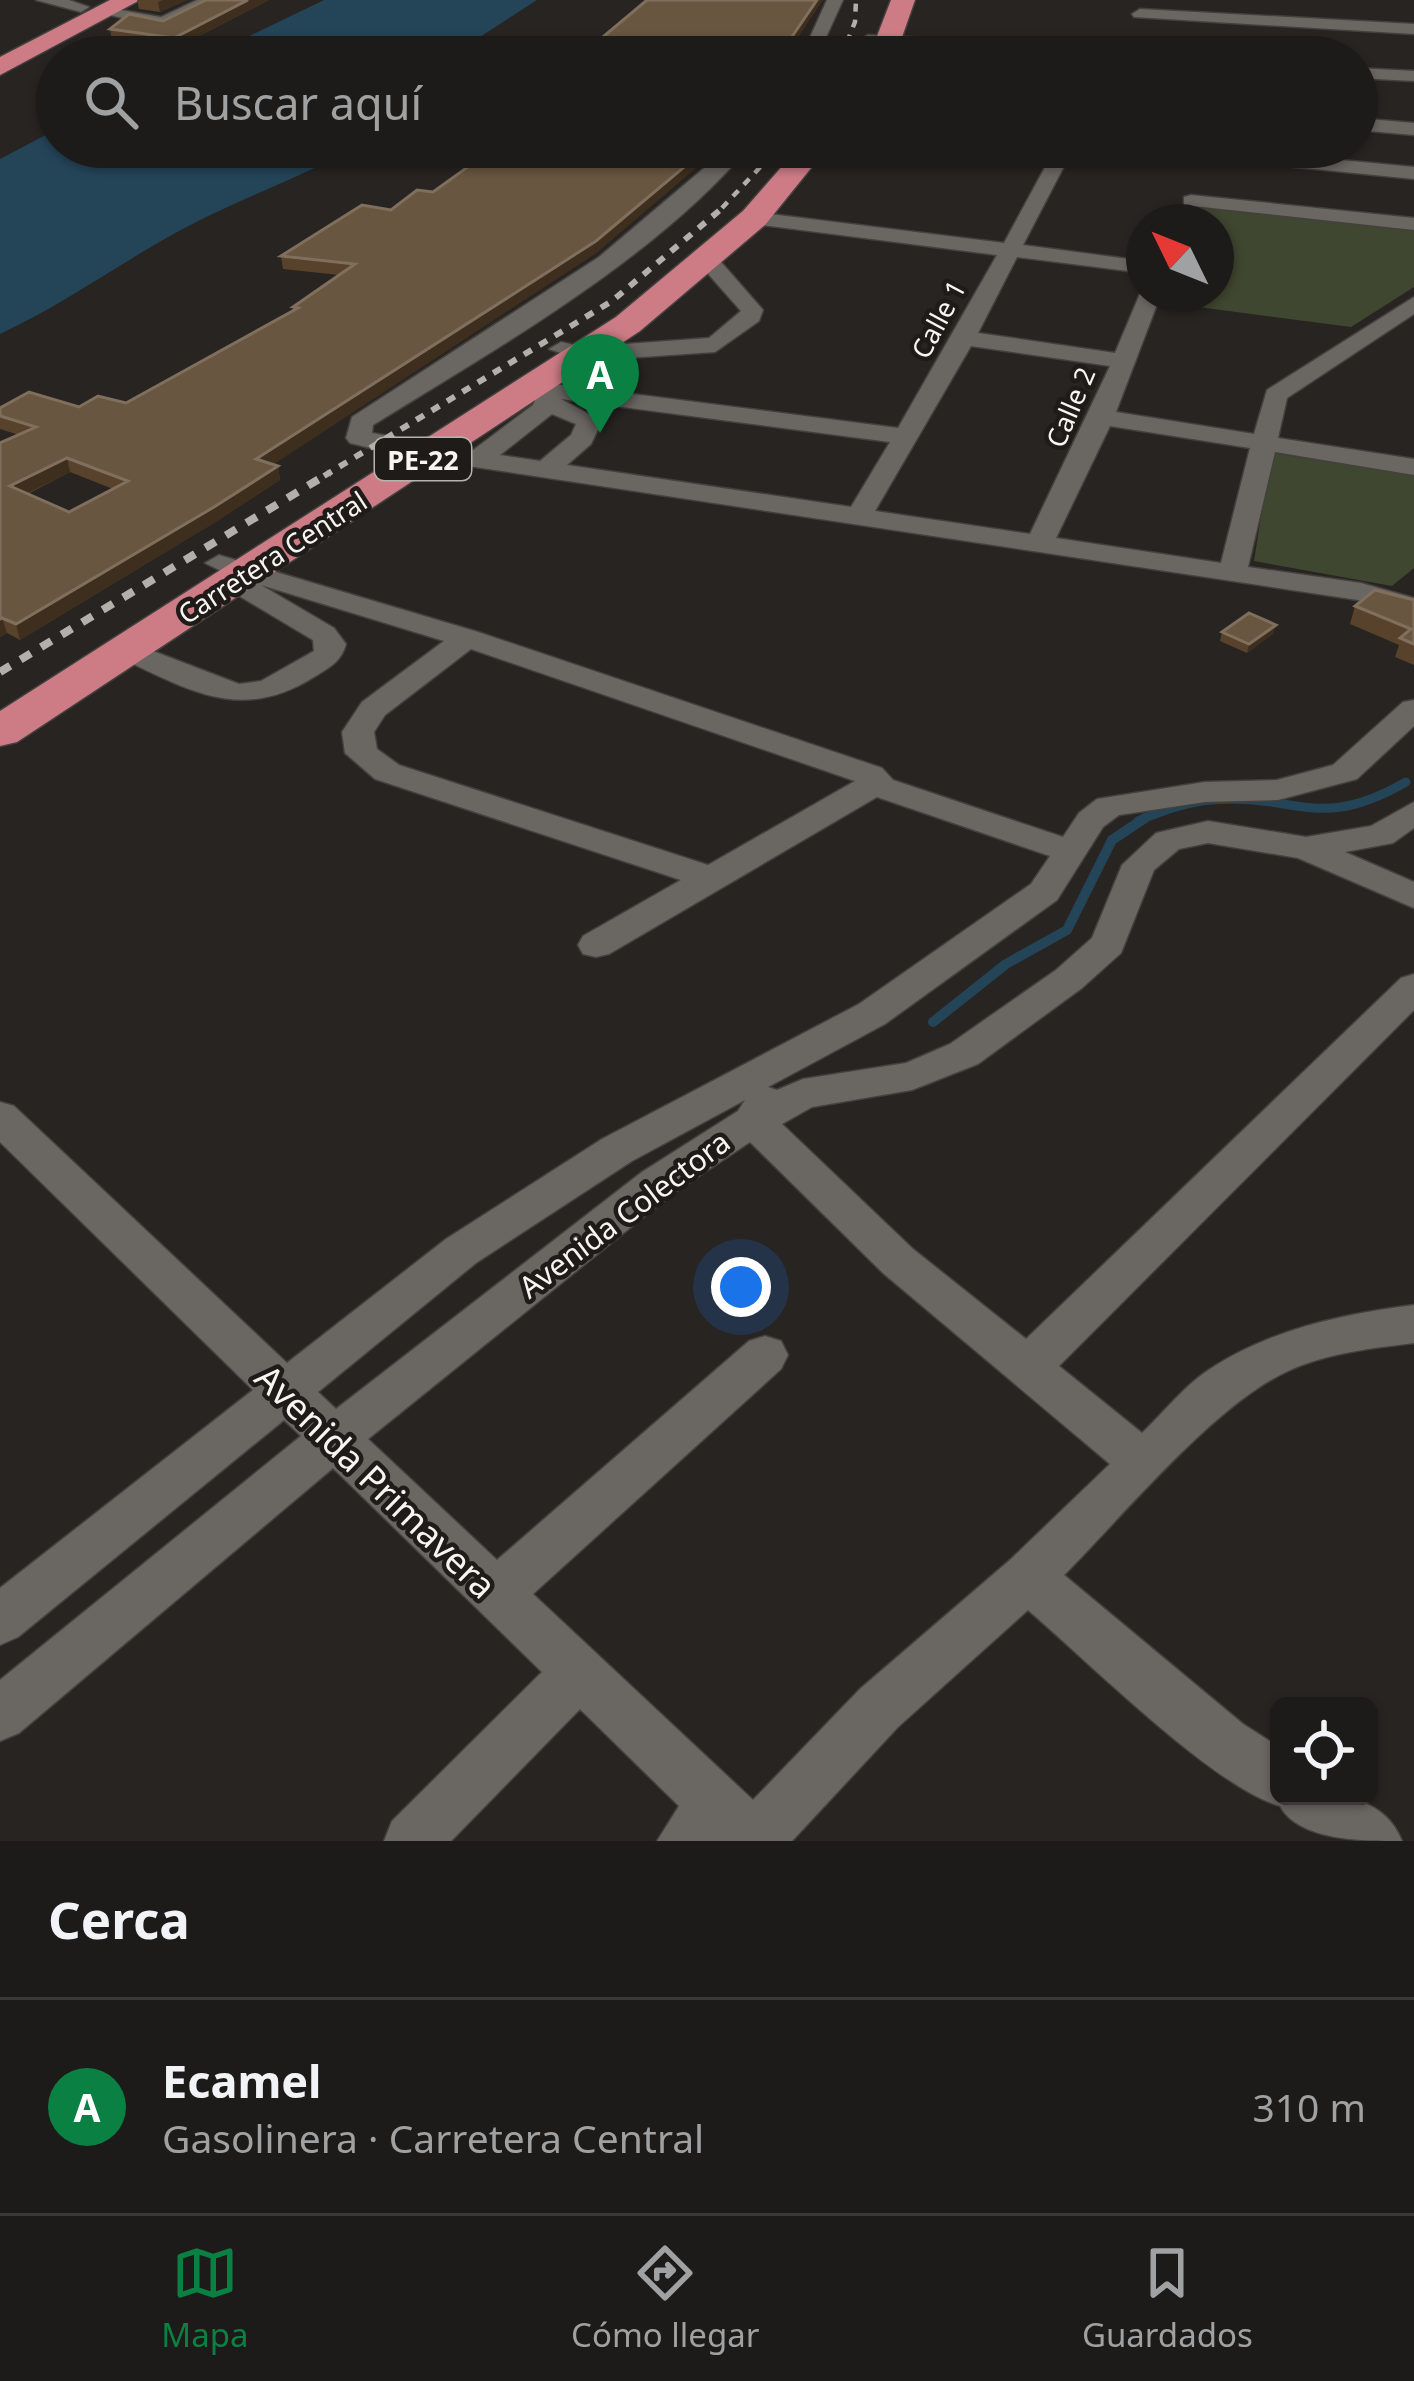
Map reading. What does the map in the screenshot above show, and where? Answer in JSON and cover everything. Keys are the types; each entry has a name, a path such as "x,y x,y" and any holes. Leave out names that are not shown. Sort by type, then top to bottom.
{"highway":[{"path":"0,49 94,6 128,0"},
{"path":"876,36 881,0"},
{"path":"882,36 903,0"},
{"path":"48,36 94,6"},
{"path":"0,67 36,44"},
{"name":"Carretera Central","path":"732,232 777,168"},
{"name":"Carretera Central","path":"0,732 128,650 234,572 419,449 572,351 628,324 732,232 794,168"},
{"name":"Carretera Central","path":"419,449 534,396 572,351"},
{"name":"Carretera Central","path":"0,701 234,572"}],"street":[{"path":"44,0 163,22 210,0"},
{"path":"819,36 835,0"},
{"path":"1247,21 1255,0"},
{"path":"1128,36 1143,7 1247,21 1414,29"},
{"path":"1378,70 1414,72"},
{"path":"1378,126 1414,129"},
{"path":"534,396 590,421 589,429 556,460 478,458 359,438 361,422 569,291 680,207 719,168"},
{"name":"Calle 1","path":"859,516 964,338 1054,168"},
{"path":"1190,204 1199,168"},
{"path":"1368,168 1414,173"},
{"path":"1191,201 1414,224"},
{"path":"572,351 716,345 752,310 732,232 1009,250 1126,265"},
{"path":"1233,572 1276,395 1414,304"},
{"name":"Calle 2","path":"1040,542 1102,417 1142,312"},
{"path":"964,338 1122,361"},
{"path":"478,458 501,441 534,396"},
{"path":"534,396 907,436"},
{"path":"1102,417 1414,467"},
{"path":"501,441 556,460 859,516 1361,592 1414,608"},
{"path":"234,572 467,638 870,775 876,785 1070,851"},
{"path":"128,650 230,692 250,694 275,686 328,655 331,644 324,634 234,572"},
{"path":"467,638 373,709 358,732 362,753 387,772 714,879"},
{"name":"Avenida Colectora","path":"0,1620 461,1251 617,1150 872,1014 1044,892 1091,820 1109,806 1205,792 1278,790 1345,772 1414,709"},
{"path":"596,945 876,785"},
{"name":"Avenida Colectora","path":"0,1714 332,1439 657,1184 803,1094 912,1076 964,1054 1069,979 1108,944 1139,865 1168,841 1208,832 1306,848 1381,835 1414,812"},
{"path":"1306,848 1414,896"},
{"path":"1028,1367 1414,987"},
{"path":"791,1054 753,1121 898,1261 1144,1462"},
{"name":"Avenida Primavera","path":"0,1117 578,1674 728,1832"},
{"path":"728,1832 1028,1577 1223,1385 1278,1354 1361,1331 1414,1324"},
{"path":"495,1595 766,1355"},
{"path":"1028,1577 1224,1743 1270,1774"},
{"path":"412,1841 578,1674"},
{"path":"1318,1805 1374,1841"}],"green space":[{"path":"1234,211 1414,229 1414,287 1351,327 1234,312"},
{"path":"1271,453 1414,474 1414,568 1392,586 1254,561"}],"water":[{"path":"324,0 537,0 481,36 249,36"},
{"path":"36,140 36,168 314,168 193,224 0,334 0,159"}],"building":[{"path":"206,0 248,0 178,36 110,29 129,14 163,21"},
{"path":"647,0 817,0 792,36 604,36"},
{"path":"466,168 683,168 596,241 256,459 278,466 16,624 0,619 0,443 36,427 0,416 0,408 29,392 79,407 98,396 126,403 298,308 293,307 355,264 281,256 362,205 391,210 417,190 433,192","holes":["67,458 128,481 69,512 10,486"]},
{"path":"1375,590 1414,600 1414,644 1400,638 1411,629 1355,606"},
{"path":"1249,613 1276,625 1249,644 1222,632"}],"waterway":[{"path":"1143,819 1212,800 1308,808 1350,805 1406,782"},
{"path":"933,1022 1006,964 1067,930 1112,840 1143,819"},
{"path":"1138,821 1143,819"}],"railway":[{"path":"849,36 856,0"},
{"path":"722,208 759,168"},
{"path":"324,476 612,301 726,205"},
{"path":"0,672 329,473"}],"place":[{"name":"Ecamel","path":"600,433"}]}
